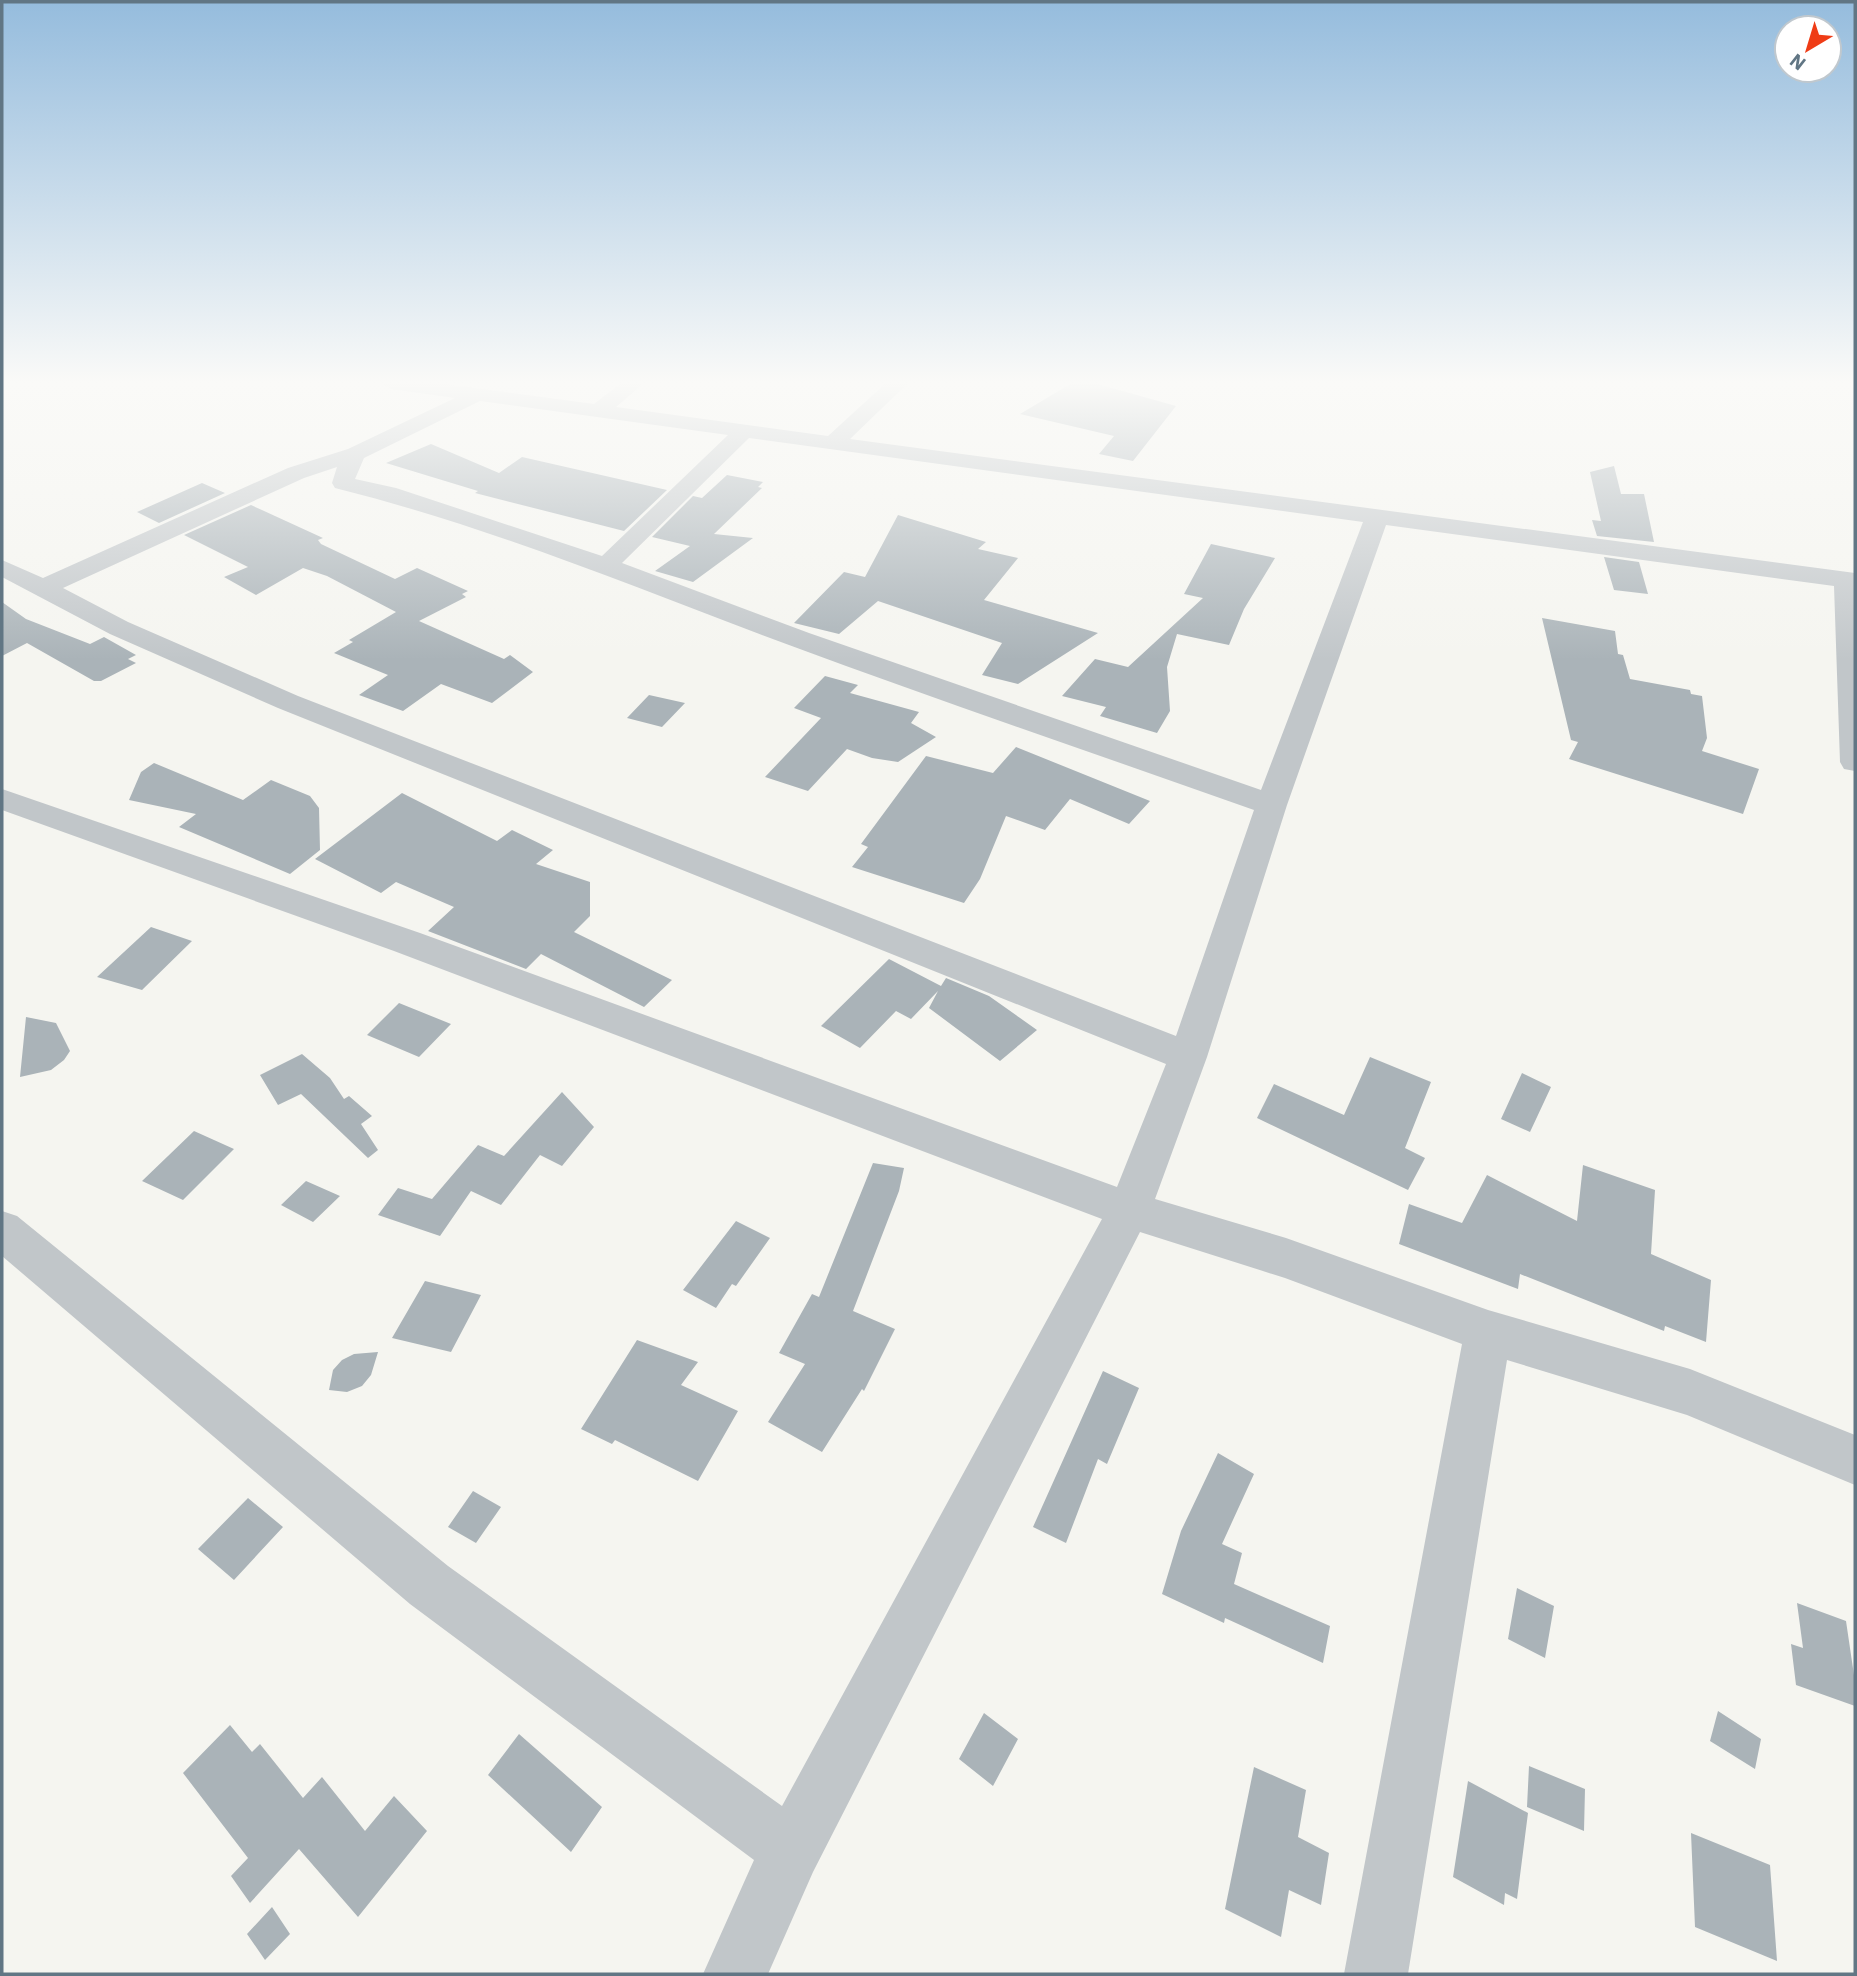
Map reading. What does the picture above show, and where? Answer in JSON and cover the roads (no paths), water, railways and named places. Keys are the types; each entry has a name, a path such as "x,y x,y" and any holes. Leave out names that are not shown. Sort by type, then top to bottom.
{"street":[{"path":"43,589 293,475"},
{"path":"344,475 343,483 346,486"},
{"path":"604,567 699,475"},
{"path":"1068,475 1851,581 1855,762"},
{"path":"282,480 319,489 346,486 388,493 604,567 1271,805"},
{"path":"735,1974 791,1850 1129,1210 1188,1057 1271,805 1377,516"},
{"path":"3,568 119,628 288,702 1188,1057"},
{"path":"2,799 407,942 1129,1210 1286,1258 1488,1332 1690,1392 1855,1460"},
{"path":"2,1230 429,1585 791,1850"},
{"path":"1376,1974 1488,1332"}]}
